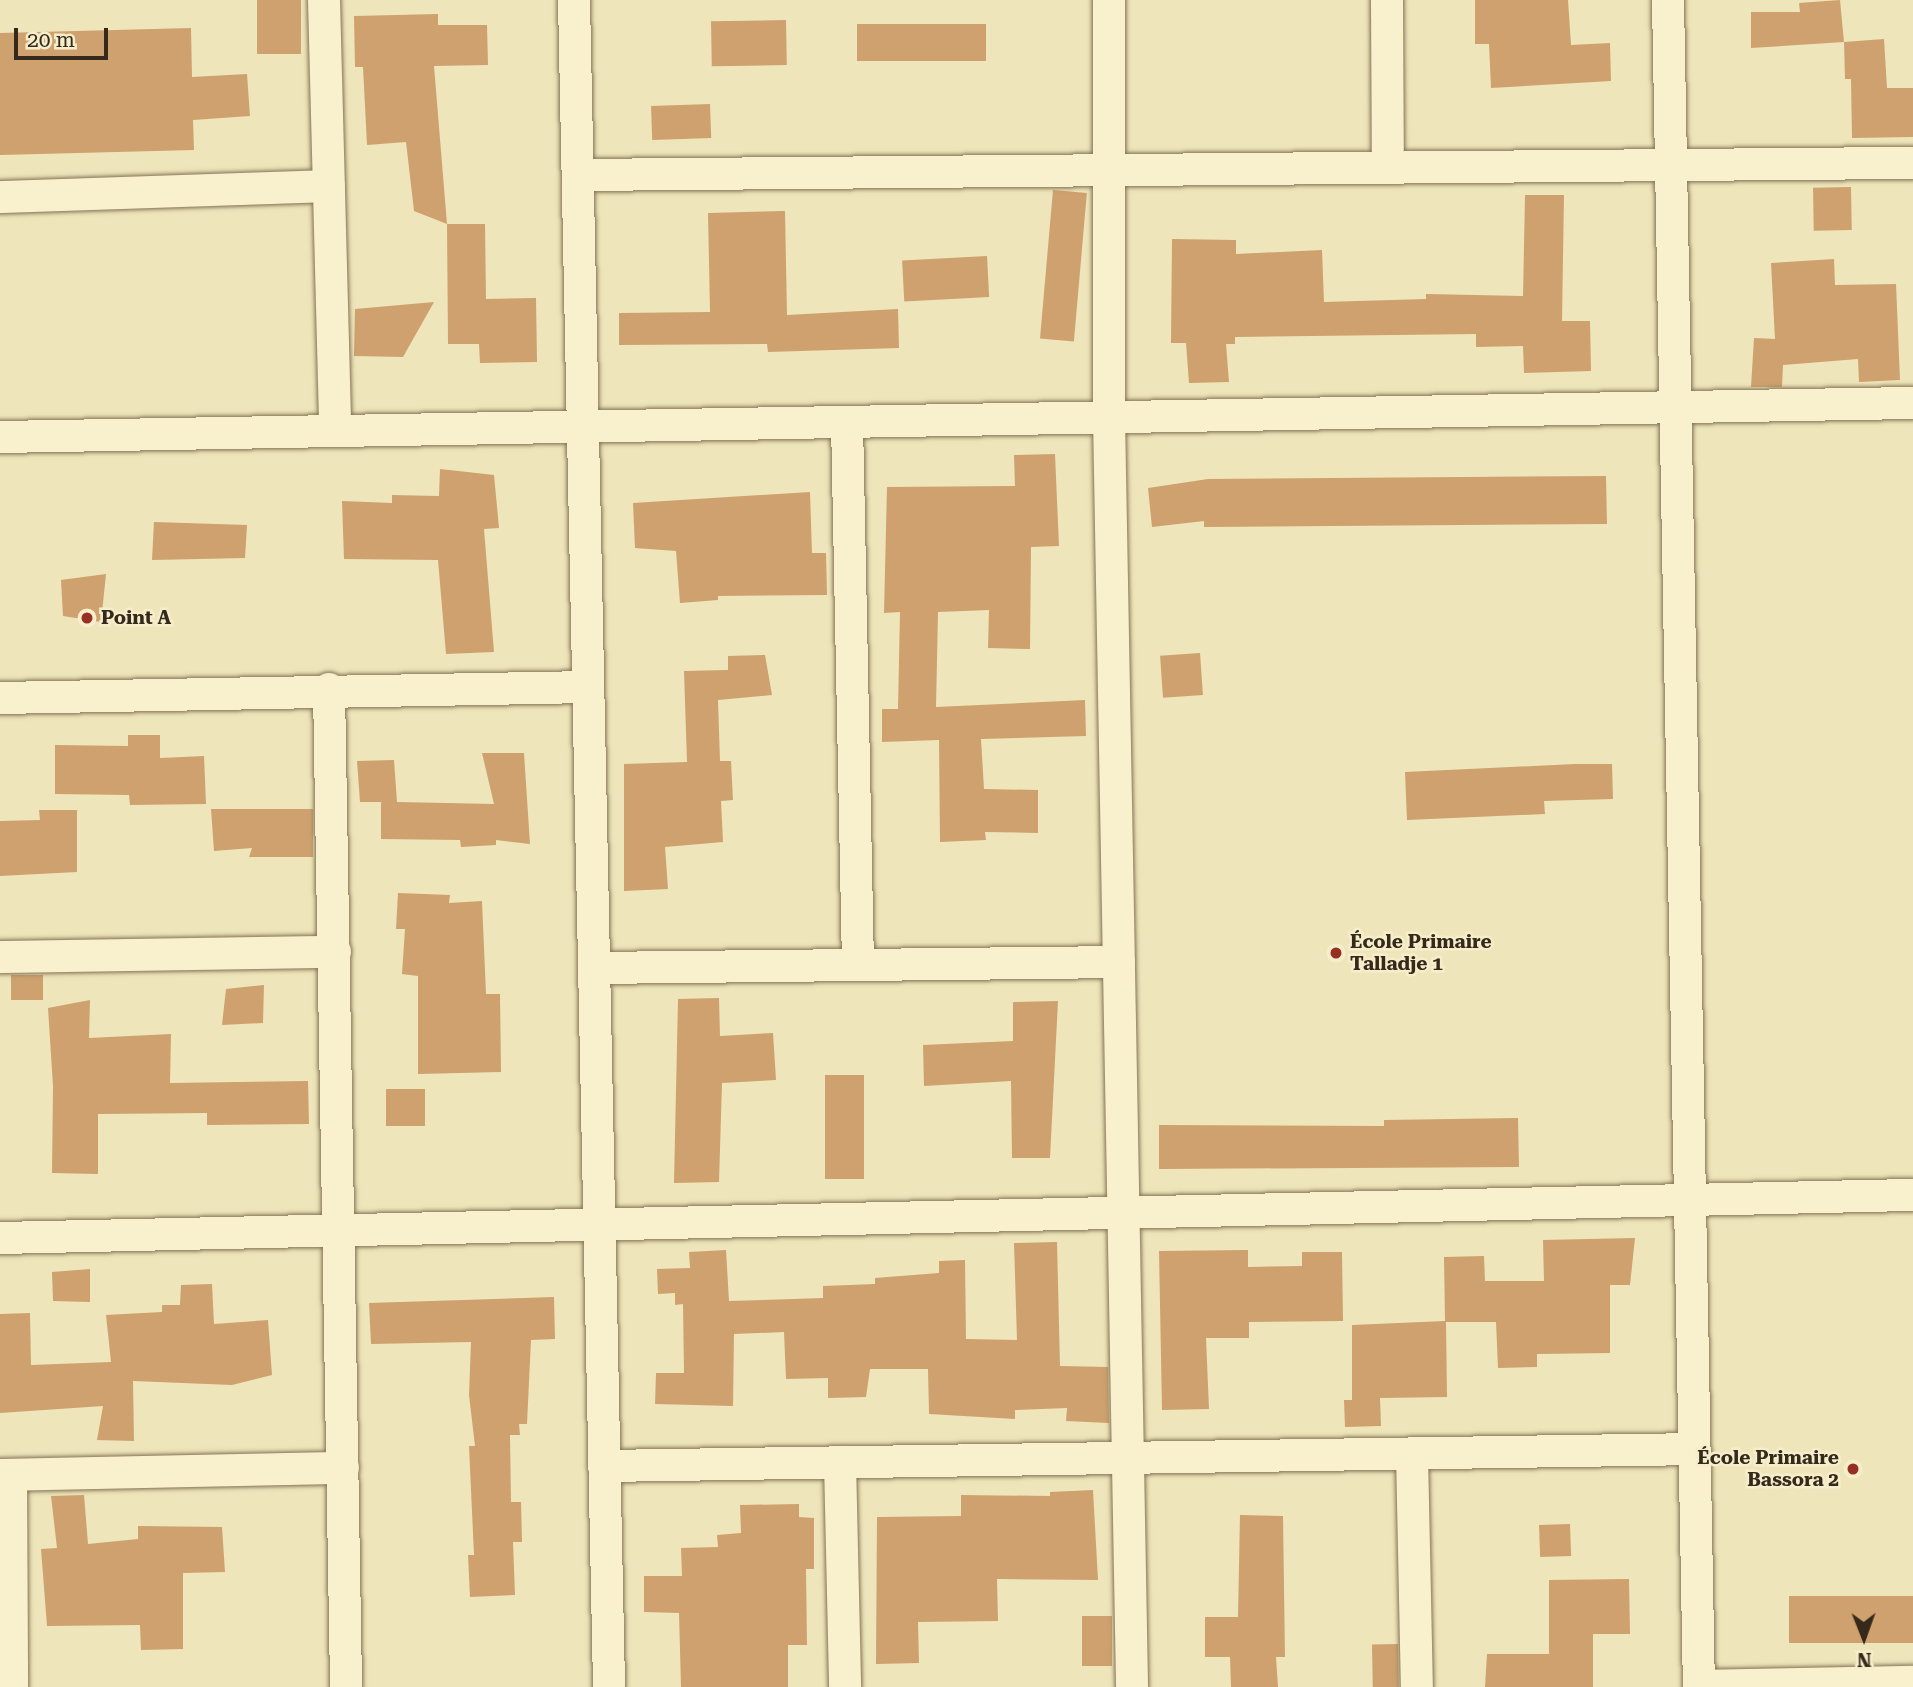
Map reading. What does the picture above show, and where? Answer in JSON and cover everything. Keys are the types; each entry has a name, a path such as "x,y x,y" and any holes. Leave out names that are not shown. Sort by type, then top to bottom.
{"street":[{"path":"324,0 335,432"},
{"path":"575,0 609,1687"},
{"path":"1109,0 1109,417 1132,1687"},
{"path":"1387,0 1388,167"},
{"path":"1668,0 1699,1687 1913,1682"},
{"path":"578,175 1388,167 1669,168 1913,163"},
{"path":"0,197 329,187"},
{"path":"0,437 1913,403"},
{"path":"847,422 858,964"},
{"path":"0,698 329,689 588,688"},
{"path":"329,689 346,1687"},
{"path":"0,957 335,952"},
{"path":"594,968 1119,962"},
{"path":"0,1238 600,1227 1125,1212 1913,1195"},
{"path":"604,1466 1694,1450"},
{"path":"1412,1454 1417,1687"},
{"path":"840,1462 845,1687"},
{"path":"12,1687 5,1475 344,1468"}],"building":[{"path":"257,0 301,0 301,54 257,54"},
{"path":"1475,0 1568,0 1571,45 1610,43 1611,81 1491,88 1489,44 1475,44"},
{"path":"1840,0 1844,42 1751,48 1751,12 1800,12 1799,3"},
{"path":"438,14 438,25 487,25 488,65 434,66 447,224 414,211 406,142 367,145 363,67 355,67 354,16"},
{"path":"786,20 787,65 712,66 711,21"},
{"path":"857,24 986,24 986,61 857,61"},
{"path":"191,28 192,77 247,74 250,116 193,120 194,150 0,155 0,33"},
{"path":"1884,39 1887,88 1913,88 1913,137 1852,138 1851,79 1845,79 1844,42"},
{"path":"710,104 711,138 652,140 651,106"},
{"path":"1851,187 1852,230 1814,231 1813,188"},
{"path":"1053,190 1087,193 1074,341 1040,338"},
{"path":"1525,195 1564,195 1562,321 1590,321 1591,371 1524,373 1523,346 1476,347 1476,334 1235,337 1235,344 1226,344 1229,382 1189,383 1186,343 1171,343 1172,239 1236,240 1236,254 1322,250 1324,302 1426,299 1426,294 1523,296"},
{"path":"785,211 787,315 898,309 899,348 768,352 767,344 619,345 619,313 710,312 708,213"},
{"path":"447,224 485,224 486,299 536,298 537,362 480,363 479,344 448,344"},
{"path":"987,256 989,297 904,301 902,260"},
{"path":"1834,259 1835,285 1896,284 1900,380 1859,382 1858,359 1783,365 1782,387 1751,387 1754,338 1775,339 1771,263"},
{"path":"434,302 403,357 354,356 355,309"},
{"path":"1055,454 1059,546 1031,547 1030,649 988,648 989,610 938,612 936,707 1085,700 1086,736 981,739 984,789 1038,790 1038,833 985,832 986,840 940,842 939,740 882,742 882,709 898,709 900,612 884,613 887,487 1015,486 1014,455"},
{"path":"440,469 494,475 499,528 484,529 494,652 446,654 438,560 344,559 342,501 392,503 392,495 439,496"},
{"path":"1606,476 1607,524 1204,527 1204,521 1152,527 1148,488 1208,479"},
{"path":"810,492 812,553 826,553 827,595 718,596 718,600 680,603 676,551 635,548 633,503"},
{"path":"154,522 247,525 245,558 152,560"},
{"path":"106,574 101,622 63,616 61,580"},
{"path":"1200,653 1203,695 1163,698 1160,656"},
{"path":"765,655 772,695 718,700 720,761 731,761 733,800 721,801 723,842 665,847 668,889 624,891 624,764 687,762 684,671 728,670 728,656"},
{"path":"128,735 160,735 160,758 204,756 206,804 130,805 129,795 55,794 55,745 128,746"},
{"path":"482,753 524,753 530,844 496,840 496,845 461,847 460,840 381,839 381,802 360,802 357,761 394,760 397,802 494,804"},
{"path":"1612,764 1613,799 1544,801 1545,814 1407,820 1405,772"},
{"path":"211,809 313,809 313,857 249,857 252,848 214,851"},
{"path":"39,810 77,810 77,872 0,876 0,821 40,820"},
{"path":"398,893 450,895 449,903 482,901 486,994 500,994 501,1072 418,1074 418,976 402,974 405,929 396,929"},
{"path":"11,975 43,975 43,1000 11,1000"},
{"path":"264,985 263,1023 222,1025 226,989"},
{"path":"719,998 720,1036 773,1033 776,1080 722,1083 719,1182 674,1183 678,999"},
{"path":"90,1000 89,1038 171,1034 170,1083 308,1081 309,1124 207,1125 207,1113 98,1114 98,1174 52,1173 53,1086 48,1008"},
{"path":"1058,1001 1050,1158 1012,1158 1011,1081 924,1086 923,1045 1013,1041 1013,1002"},
{"path":"825,1075 864,1075 864,1179 825,1179"},
{"path":"386,1089 425,1089 425,1126 386,1126"},
{"path":"1518,1118 1519,1167 1159,1169 1159,1125 1384,1126 1384,1120"},
{"path":"1635,1238 1630,1285 1610,1285 1610,1353 1537,1354 1537,1367 1498,1368 1496,1322 1446,1322 1447,1397 1380,1398 1381,1426 1345,1427 1344,1400 1352,1400 1352,1325 1445,1321 1444,1257 1484,1256 1485,1281 1544,1281 1543,1240"},
{"path":"1057,1242 1060,1366 1108,1367 1109,1423 1066,1421 1067,1408 1015,1410 1015,1419 929,1414 928,1369 870,1369 866,1397 828,1398 828,1378 786,1379 784,1332 734,1334 733,1406 655,1404 656,1373 684,1373 683,1304 675,1305 675,1293 658,1294 657,1269 690,1268 689,1252 726,1250 729,1301 823,1298 823,1286 875,1284 875,1278 939,1273 939,1261 965,1260 966,1339 1017,1340 1014,1243"},
{"path":"1248,1250 1248,1267 1302,1266 1302,1252 1342,1252 1343,1321 1249,1322 1249,1338 1206,1338 1209,1409 1162,1410 1159,1251"},
{"path":"90,1269 90,1302 53,1301 52,1272"},
{"path":"212,1284 214,1324 268,1320 272,1375 232,1385 133,1381 134,1441 97,1440 103,1406 0,1413 0,1314 30,1313 31,1365 111,1362 106,1315 162,1312 162,1305 180,1305 181,1285"},
{"path":"554,1297 555,1339 531,1340 527,1424 519,1424 520,1435 510,1435 511,1502 521,1502 522,1542 513,1542 515,1595 470,1597 468,1555 474,1555 469,1446 475,1446 469,1395 471,1342 371,1344 369,1303"},
{"path":"1093,1490 1098,1580 997,1579 998,1621 918,1622 919,1663 876,1664 877,1517 961,1516 961,1495 1050,1496 1050,1492"},
{"path":"84,1495 88,1544 138,1539 138,1526 222,1527 225,1572 183,1573 183,1649 141,1650 140,1625 47,1626 41,1549 57,1548 51,1496"},
{"path":"799,1504 799,1517 814,1518 814,1569 806,1569 807,1645 788,1645 788,1687 681,1687 679,1613 644,1612 644,1576 682,1576 681,1548 718,1547 717,1535 741,1533 740,1505"},
{"path":"1240,1515 1283,1516 1285,1657 1276,1657 1278,1687 1231,1687 1230,1657 1205,1657 1205,1617 1238,1617"},
{"path":"1570,1524 1571,1556 1540,1557 1539,1525"},
{"path":"1629,1579 1630,1634 1593,1634 1593,1687 1485,1687 1487,1654 1549,1654 1549,1580"},
{"path":"1789,1596 1913,1596 1913,1643 1789,1643"},
{"path":"1082,1616 1112,1616 1112,1666 1082,1666"},
{"path":"1372,1644 1398,1644 1399,1687 1373,1687"}],"place":[{"name":"Point A","path":"87,618"},
{"name":"École Primaire Talladje 1","path":"1336,953"},
{"name":"École Primaire Bassora 2","path":"1853,1469"}]}
